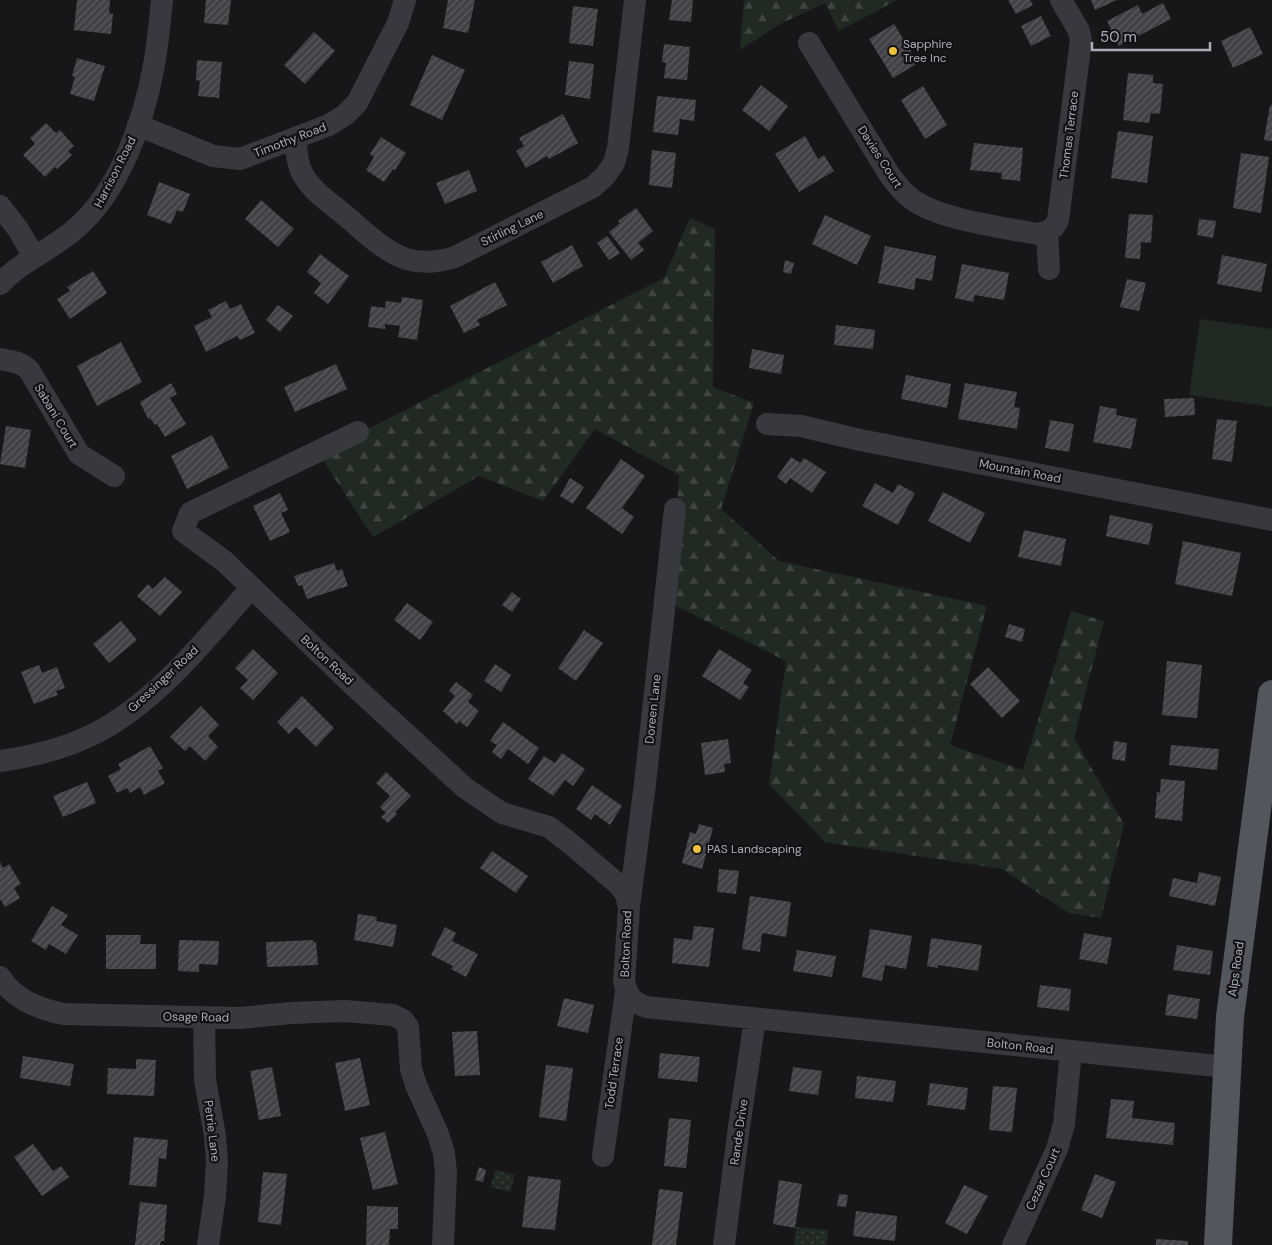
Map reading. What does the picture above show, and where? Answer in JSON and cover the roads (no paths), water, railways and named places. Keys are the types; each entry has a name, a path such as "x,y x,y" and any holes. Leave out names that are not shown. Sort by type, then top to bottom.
{"main road":[{"name":"Alps Road","path":"1218,1245 1230,1017 1270,736 1272,694"}],"street":[{"name":"Harrison Road","path":"0,284 22,264 74,231 94,212 109,188 122,164 146,101 155,63 162,0"},
{"name":"Timothy Road","path":"138,125 213,156 229,159 240,159 329,125 345,116 357,103 398,22 405,0"},
{"name":"Stirling Lane","path":"296,138 298,164 305,178 315,190 383,248 408,259 424,262 440,262 455,258 583,193 605,176 614,163 618,148 635,0"},
{"name":"Thomas Terrace","path":"1046,232 1054,228 1058,220 1081,40 1079,31 1061,0"},
{"name":"Davies Court","path":"809,43 889,174 899,188 913,200 947,216 1037,234 1046,232"},
{"path":"0,206 18,228 34,257"},
{"path":"1046,232 1049,269"},
{"name":"Sabani Court","path":"0,359 17,362 29,370 79,454 114,476"},
{"name":"Mountain Road","path":"768,424 800,426 878,444 1272,520"},
{"name":"Bolton Road","path":"358,432 190,513 183,531 224,561 465,788 502,813 549,827 619,885 626,894 629,908 624,981 626,991 637,1004 646,1008 1227,1067"},
{"name":"Doreen Lane","path":"629,908 646,774 675,509"},
{"name":"Gressinger Road","path":"0,761 45,752 76,742 130,712 191,656 251,588"},
{"name":"Osage Road","path":"0,977 14,993 29,1003 46,1010 64,1014 240,1018 292,1013 345,1011 393,1015 403,1020 408,1027 412,1069 416,1085 438,1134 444,1153 446,1173 444,1245"},
{"name":"Todd Terrace","path":"603,1156 626,991"},
{"name":"Petrie Lane","path":"204,1017 205,1080 215,1136 217,1161 215,1196 208,1245"},
{"name":"Rande Drive","path":"724,1245 755,1019"},
{"name":"Cezar Court","path":"1013,1245 1057,1150 1064,1124 1071,1051"}],"place":[{"name":"Sapphire Tree Inc","path":"893,51"},
{"name":"PAS Landscaping","path":"697,849"}]}
